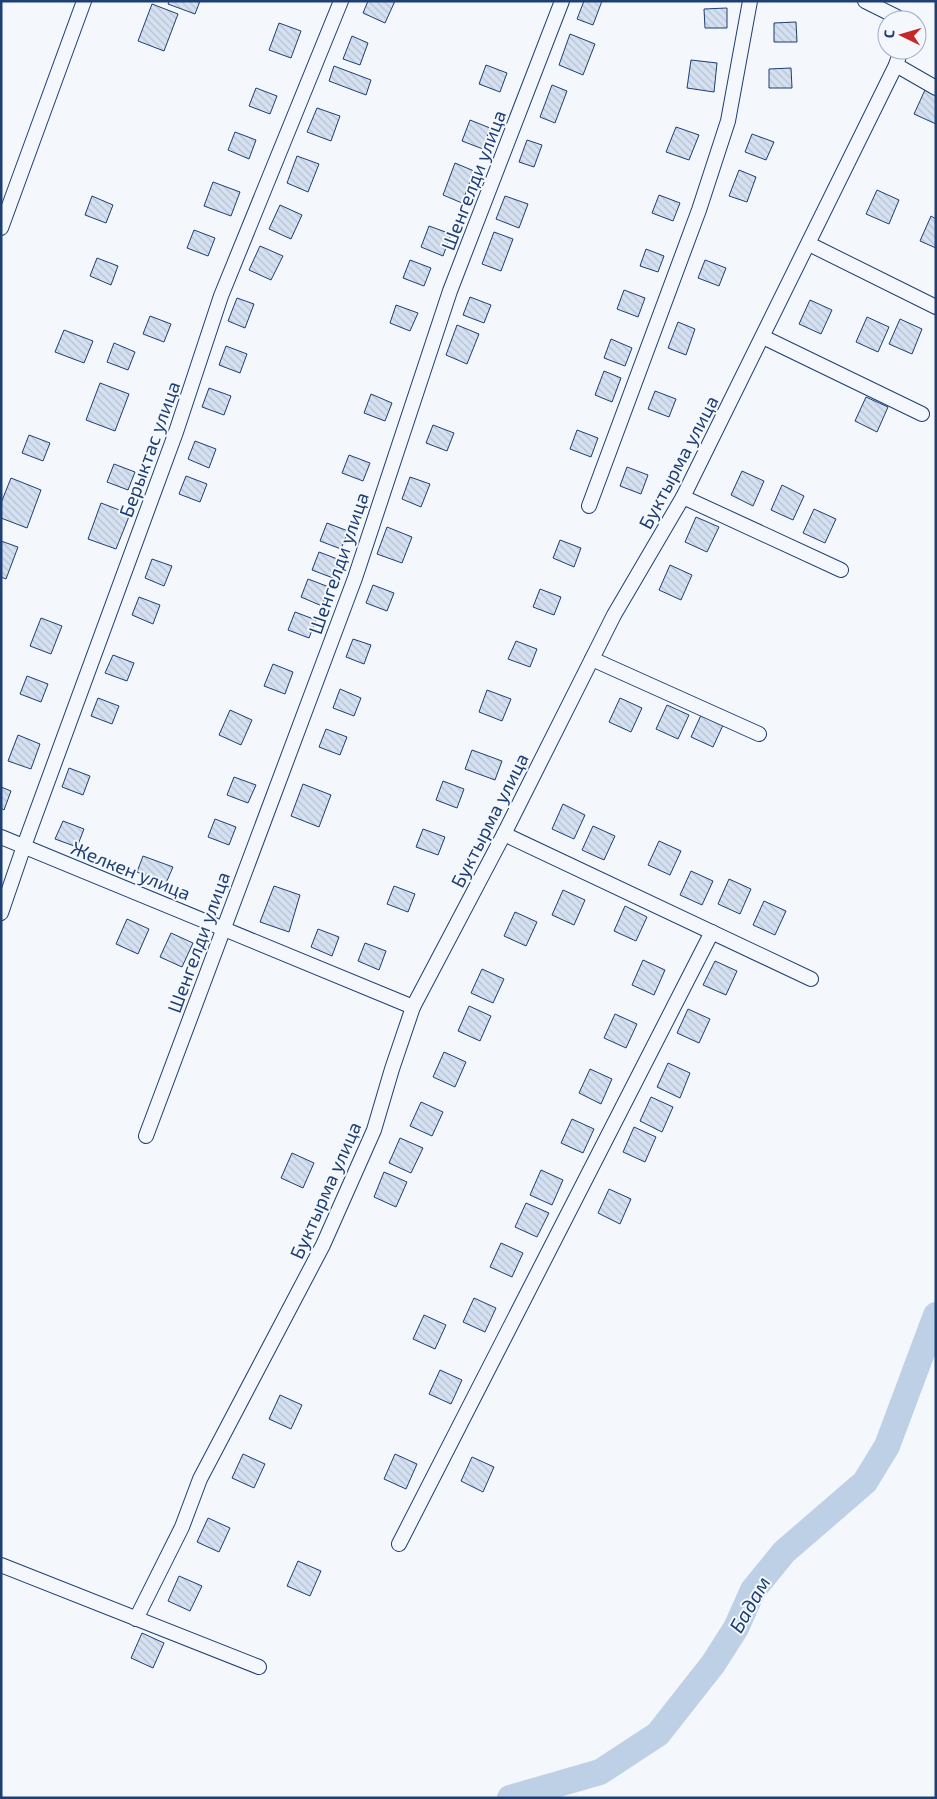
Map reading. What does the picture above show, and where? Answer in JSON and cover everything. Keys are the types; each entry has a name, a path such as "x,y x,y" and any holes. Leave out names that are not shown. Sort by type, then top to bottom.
{"street":[{"path":"1,228 84,1"},
{"name":"Берыктас улица","path":"1,913 176,432 221,296 341,1"},
{"name":"Шенгелди улица","path":"146,1136 355,578 450,291 562,1"},
{"path":"590,506 699,210 728,121 750,1"},
{"path":"865,1 883,10"},
{"name":"Буктырма улица","path":"136,1619 182,1527 200,1479 323,1245 374,1130 413,1007 504,834 614,615 683,497 809,244 898,60"},
{"path":"896,65 936,88"},
{"path":"809,244 936,307"},
{"path":"763,337 922,414"},
{"path":"683,497 842,570"},
{"path":"592,659 759,734"},
{"path":"504,834 811,979"},
{"name":"Желкен улица","path":"1,837 413,1007"},
{"path":"399,1544 712,932"},
{"path":"1,1565 259,1667"}],"building":[{"path":"169,1 200,1 195,14 168,4"},
{"path":"368,1 395,1 385,23 363,13"},
{"path":"584,1 602,1 593,25 577,19"},
{"path":"152,4 178,14 164,51 138,41"},
{"path":"727,8 727,28 705,28 704,9"},
{"path":"796,22 797,42 774,42 774,23"},
{"path":"279,23 301,31 291,58 269,50"},
{"path":"570,34 595,44 583,75 559,65"},
{"path":"352,36 368,43 360,65 343,59"},
{"path":"691,60 717,63 714,92 687,88"},
{"path":"486,65 507,73 500,92 479,84"},
{"path":"334,66 371,80 366,95 329,81"},
{"path":"791,68 792,88 769,88 769,69"},
{"path":"552,85 567,91 555,123 540,117"},
{"path":"256,88 277,96 270,114 249,106"},
{"path":"925,90 936,95 936,124 914,114"},
{"path":"317,108 340,116 331,141 307,132"},
{"path":"470,120 490,128 483,149 462,141"},
{"path":"676,127 699,135 689,160 666,152"},
{"path":"235,132 256,140 249,159 228,150"},
{"path":"752,134 774,142 766,160 745,152"},
{"path":"527,140 542,145 534,167 519,162"},
{"path":"297,156 319,164 308,192 287,183"},
{"path":"455,163 474,171 462,203 443,195"},
{"path":"739,170 756,177 747,202 729,196"},
{"path":"213,182 240,192 231,216 204,206"},
{"path":"877,190 899,200 889,224 866,214"},
{"path":"659,195 680,203 673,221 652,213"},
{"path":"92,196 113,205 106,223 85,215"},
{"path":"505,196 528,204 519,228 496,219"},
{"path":"280,205 302,215 291,239 269,229"},
{"path":"931,216 936,219 936,248 920,241"},
{"path":"429,226 451,234 443,256 421,247"},
{"path":"194,230 215,238 208,256 187,248"},
{"path":"494,232 513,239 501,271 482,264"},
{"path":"260,246 283,256 271,280 249,270"},
{"path":"646,249 664,256 658,272 640,266"},
{"path":"97,258 118,266 111,285 90,276"},
{"path":"410,260 431,268 424,286 403,278"},
{"path":"705,260 726,268 719,286 698,278"},
{"path":"624,290 645,298 638,317 617,309"},
{"path":"470,297 491,305 484,323 463,315"},
{"path":"237,298 254,304 245,328 228,321"},
{"path":"810,300 832,310 821,334 799,324"},
{"path":"396,305 418,313 410,331 390,323"},
{"path":"150,316 171,324 164,342 143,334"},
{"path":"867,317 889,327 878,352 856,342"},
{"path":"900,319 922,329 912,354 889,344"},
{"path":"678,322 695,329 686,355 668,348"},
{"path":"457,325 479,334 467,364 446,355"},
{"path":"64,330 93,341 84,363 55,352"},
{"path":"611,339 632,348 625,366 604,358"},
{"path":"114,343 135,352 128,370 107,362"},
{"path":"226,346 247,354 240,373 219,365"},
{"path":"604,371 621,378 612,402 595,395"},
{"path":"100,383 129,394 115,431 86,420"},
{"path":"209,388 231,396 224,415 202,407"},
{"path":"655,391 676,399 669,417 648,409"},
{"path":"371,394 392,403 385,421 364,413"},
{"path":"866,397 888,407 877,432 855,421"},
{"path":"433,425 454,433 447,451 426,443"},
{"path":"577,430 598,438 591,457 570,449"},
{"path":"29,435 50,443 43,461 22,453"},
{"path":"195,441 216,449 209,468 188,459"},
{"path":"349,455 370,463 363,481 342,473"},
{"path":"114,464 135,472 128,490 107,482"},
{"path":"627,467 648,475 641,494 620,486"},
{"path":"742,471 764,481 753,506 731,495"},
{"path":"186,476 207,484 200,502 179,494"},
{"path":"410,477 430,484 421,507 402,499"},
{"path":"11,478 41,490 27,528 1,518 1,503"},
{"path":"782,485 804,496 793,520 771,510"},
{"path":"101,503 130,514 116,549 88,539"},
{"path":"814,509 836,519 825,543 803,533"},
{"path":"696,517 719,527 707,552 685,542"},
{"path":"327,523 348,531 341,549 320,541"},
{"path":"387,527 412,537 402,563 377,554"},
{"path":"560,540 581,548 574,567 553,558"},
{"path":"1,541 18,547 6,579 1,577"},
{"path":"319,552 340,560 333,578 312,570"},
{"path":"152,559 172,566 164,586 145,578"},
{"path":"670,565 692,575 681,600 659,590"},
{"path":"308,579 329,587 322,606 301,597"},
{"path":"373,585 394,593 387,611 366,603"},
{"path":"540,589 561,597 554,615 533,607"},
{"path":"139,597 160,605 153,624 132,615"},
{"path":"295,612 316,620 309,638 288,630"},
{"path":"41,618 62,626 51,654 30,646"},
{"path":"353,639 371,645 364,664 346,657"},
{"path":"516,641 537,649 530,667 508,659"},
{"path":"113,655 134,663 127,681 105,673"},
{"path":"273,664 293,672 285,694 264,686"},
{"path":"27,676 48,684 41,702 20,694"},
{"path":"340,689 361,698 354,716 333,708"},
{"path":"487,690 511,699 502,721 479,712"},
{"path":"98,698 119,706 112,724 91,716"},
{"path":"620,698 642,708 631,732 609,722"},
{"path":"667,705 689,715 678,739 656,729"},
{"path":"230,710 252,720 241,745 219,735"},
{"path":"702,713 724,723 713,747 691,737"},
{"path":"326,729 347,737 340,755 319,747"},
{"path":"18,735 40,744 31,769 8,761"},
{"path":"472,750 502,761 495,780 465,769"},
{"path":"69,768 90,776 83,795 62,787"},
{"path":"234,777 256,785 248,803 227,795"},
{"path":"443,781 464,789 457,808 436,800"},
{"path":"303,784 331,795 319,827 291,816"},
{"path":"1,787 11,791 4,810 1,808"},
{"path":"563,804 585,815 574,839 552,829"},
{"path":"215,819 236,827 229,845 208,837"},
{"path":"63,821 84,829 77,847 55,839"},
{"path":"593,826 615,836 604,860 582,850"},
{"path":"423,829 445,837 438,855 416,847"},
{"path":"659,841 681,851 670,875 648,865"},
{"path":"143,856 173,867 166,883 137,872"},
{"path":"691,871 713,881 702,905 680,895"},
{"path":"729,879 751,889 740,914 718,904"},
{"path":"274,886 300,895 289,932 260,922"},
{"path":"394,886 415,894 408,912 387,904"},
{"path":"563,890 585,900 574,925 552,915"},
{"path":"764,901 786,911 775,935 753,925"},
{"path":"625,906 647,917 636,941 614,931"},
{"path":"515,912 537,922 526,946 504,936"},
{"path":"127,919 149,929 138,954 116,944"},
{"path":"318,929 339,937 332,956 311,947"},
{"path":"171,933 193,943 182,967 160,957"},
{"path":"365,943 386,951 379,970 358,961"},
{"path":"643,960 665,970 654,995 632,985"},
{"path":"715,961 737,971 726,995 703,985"},
{"path":"482,969 504,979 493,1003 471,993"},
{"path":"469,1006 491,1016 480,1041 458,1031"},
{"path":"688,1009 710,1019 699,1043 677,1033"},
{"path":"615,1014 637,1024 626,1048 604,1038"},
{"path":"444,1052 466,1062 455,1087 433,1077"},
{"path":"668,1063 690,1073 680,1098 657,1087"},
{"path":"590,1069 612,1079 601,1104 579,1093"},
{"path":"651,1097 673,1107 662,1132 640,1121"},
{"path":"421,1102 443,1112 432,1136 410,1126"},
{"path":"572,1119 594,1129 583,1153 561,1143"},
{"path":"634,1127 656,1137 645,1162 623,1152"},
{"path":"400,1138 423,1148 411,1173 389,1163"},
{"path":"292,1153 314,1163 303,1188 281,1178"},
{"path":"541,1170 563,1180 552,1205 530,1195"},
{"path":"384,1172 407,1182 396,1207 374,1197"},
{"path":"609,1189 631,1199 620,1224 598,1213"},
{"path":"526,1203 549,1213 537,1237 515,1227"},
{"path":"501,1243 523,1253 512,1277 490,1267"},
{"path":"474,1298 496,1308 485,1332 463,1322"},
{"path":"424,1315 446,1325 435,1349 413,1339"},
{"path":"440,1370 462,1380 451,1404 429,1394"},
{"path":"280,1395 302,1405 291,1429 269,1419"},
{"path":"243,1454 265,1464 254,1488 232,1478"},
{"path":"395,1454 417,1464 406,1489 384,1479"},
{"path":"472,1457 494,1467 483,1492 461,1481"},
{"path":"208,1518 230,1528 219,1552 197,1542"},
{"path":"298,1561 321,1571 310,1596 287,1586"},
{"path":"179,1576 202,1586 190,1611 168,1601"},
{"path":"142,1633 164,1643 153,1668 131,1658"}],"waterway":[{"name":"Бадам","path":"510,1798 600,1772 658,1734 713,1664 736,1628 753,1590 784,1552 865,1482 887,1446 936,1315"}]}
